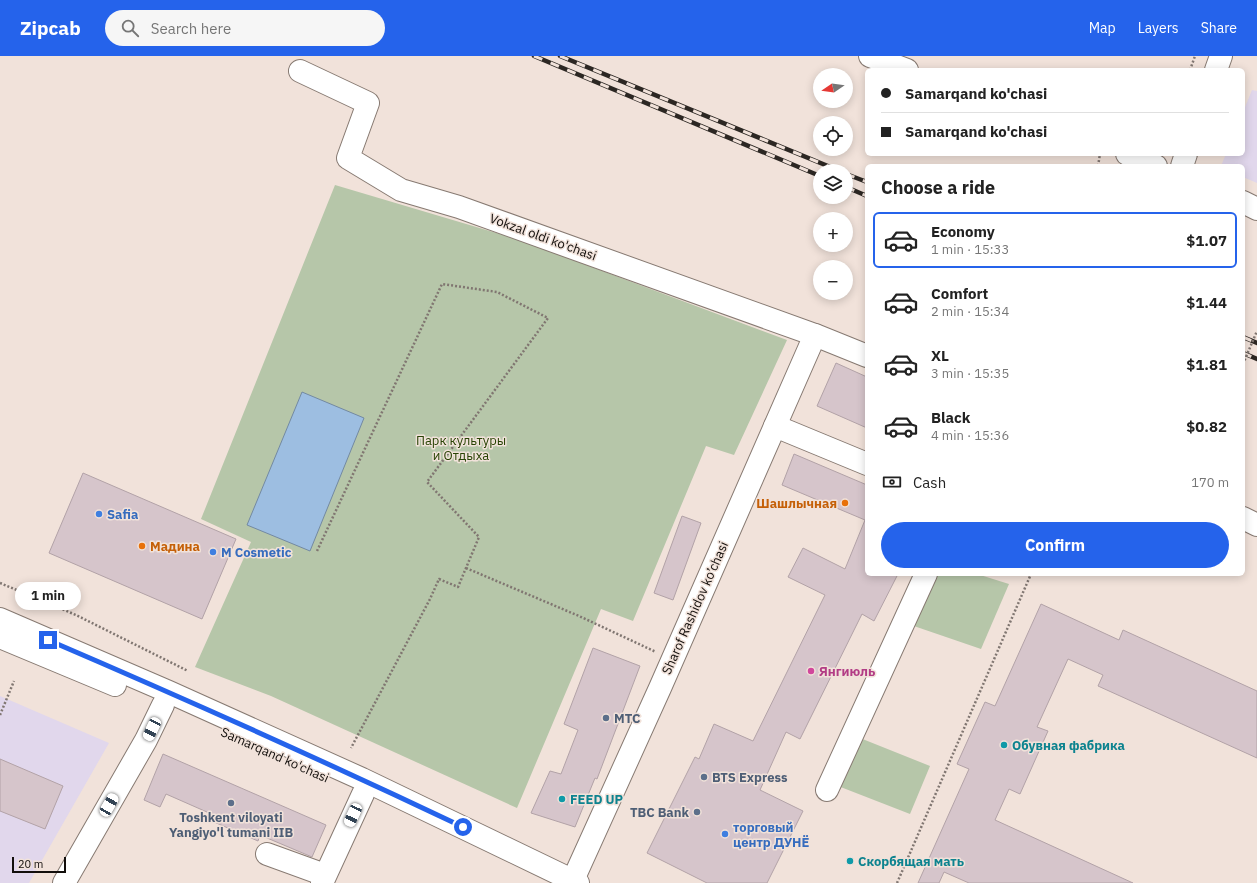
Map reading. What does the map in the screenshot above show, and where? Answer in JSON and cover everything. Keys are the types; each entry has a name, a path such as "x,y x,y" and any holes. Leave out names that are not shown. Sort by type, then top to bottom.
{"street":[{"path":"870,56 902,68"},
{"path":"1217,68 1221,56"},
{"name":"Vokzal oldi ko'chasi","path":"300,71 368,103 348,158 400,190 459,207 815,335 865,355"},
{"path":"1132,156 1151,164"},
{"path":"1245,203 1257,209"},
{"name":"Sharof Rashidov ko’chasi","path":"574,882 815,335"},
{"path":"775,426 865,463"},
{"path":"1245,519 1257,525"},
{"path":"828,790 925,576"},
{"name":"Samarqand ko'chasi","path":"0,619 545,883"},
{"name":"Samarqand ko'chasi","path":"0,637 166,699 362,779 574,882"},
{"path":"64,883 146,740 166,699"},
{"path":"267,854 324,879 363,794"}],"path":[{"path":"1191,68 1194,56"},
{"path":"316,551 442,284 497,292 548,318 427,482 480,537 458,587 439,579 430,599 351,748"},
{"path":"1245,359 1257,331"},
{"path":"466,568 579,616 672,660"},
{"path":"897,883 1030,576"},
{"path":"0,584 76,616 188,671"},
{"path":"0,715 14,681"}],"shaded area":[{"path":"1252,90 1257,91 1257,183 1245,178 1245,164 1222,164 1225,156 1245,156 1245,107"},
{"path":"0,696 109,743 29,883 0,883"}],"green space":[{"name":"Парк культуры и Отдыха","path":"335,185 517,239 787,340 734,455 706,446 633,621 601,609 517,808 271,696 195,667 251,542 201,519"},
{"path":"929,576 983,576 1009,584 981,649 908,624"},
{"path":"860,738 930,766 910,814 838,786"}],"water":[{"path":"302,392 364,418 310,551 247,525"}],"building":[{"path":"836,363 865,376 865,427 817,406"},
{"path":"794,454 865,484 865,520 782,485"},
{"name":"Мадина","path":"83,473 236,539 202,619 49,553"},
{"path":"682,516 701,523 673,600 654,593"},
{"path":"865,520 865,576 897,576 874,621 862,614 800,739 786,732 760,790 803,811 767,883 707,883 647,853 695,757 699,759 714,724 753,741 825,595 788,577 803,548 845,569"},
{"name":"Обувная фабрика","path":"1041,604 1119,640 1123,630 1257,691 1257,758 1098,686 1103,675 1068,659 1037,727 1048,731 1020,794 1009,789 995,820 1133,883 969,883 944,872 939,883 918,883 969,769 957,764 985,702 995,706"},
{"path":"593,648 640,666 597,779 595,778 575,827 531,813 550,771 561,774 578,730 564,724"},
{"name":"Toshkent viloyati Yangiyo'l tumani IIB","path":"163,754 326,825 312,857 260,835 258,841 214,822 216,816 166,794 160,807 144,800"},
{"path":"0,759 63,786 45,829 0,811"}],"railway":[{"path":"534,56 813,173"},
{"path":"560,56 823,164"},
{"path":"853,177 865,181"},
{"path":"853,190 865,195"},
{"path":"1245,338 1257,343"},
{"path":"1245,354 1257,359"}],"place":[{"name":"Шашлычная","path":"845,503"},
{"name":"Safia","path":"99,514"},
{"name":"Мадина","path":"142,546"},
{"name":"M Cosmetic","path":"213,552"},
{"name":"Янгиюль","path":"811,671"},
{"name":"МТС","path":"606,718"},
{"name":"Обувная фабрика","path":"1004,745"},
{"name":"BTS Express","path":"704,777"},
{"name":"FEED UP","path":"562,799"},
{"name":"Toshkent viloyati Yangiyo'l tumani IIB","path":"231,803"},
{"name":"TBC Bank","path":"697,812"},
{"name":"торговый центр ДУНЁ","path":"725,834"},
{"name":"Скорбящая мать","path":"850,861"}],"route":[{"path":"48,640 183,698 362,779 463,827"}]}
